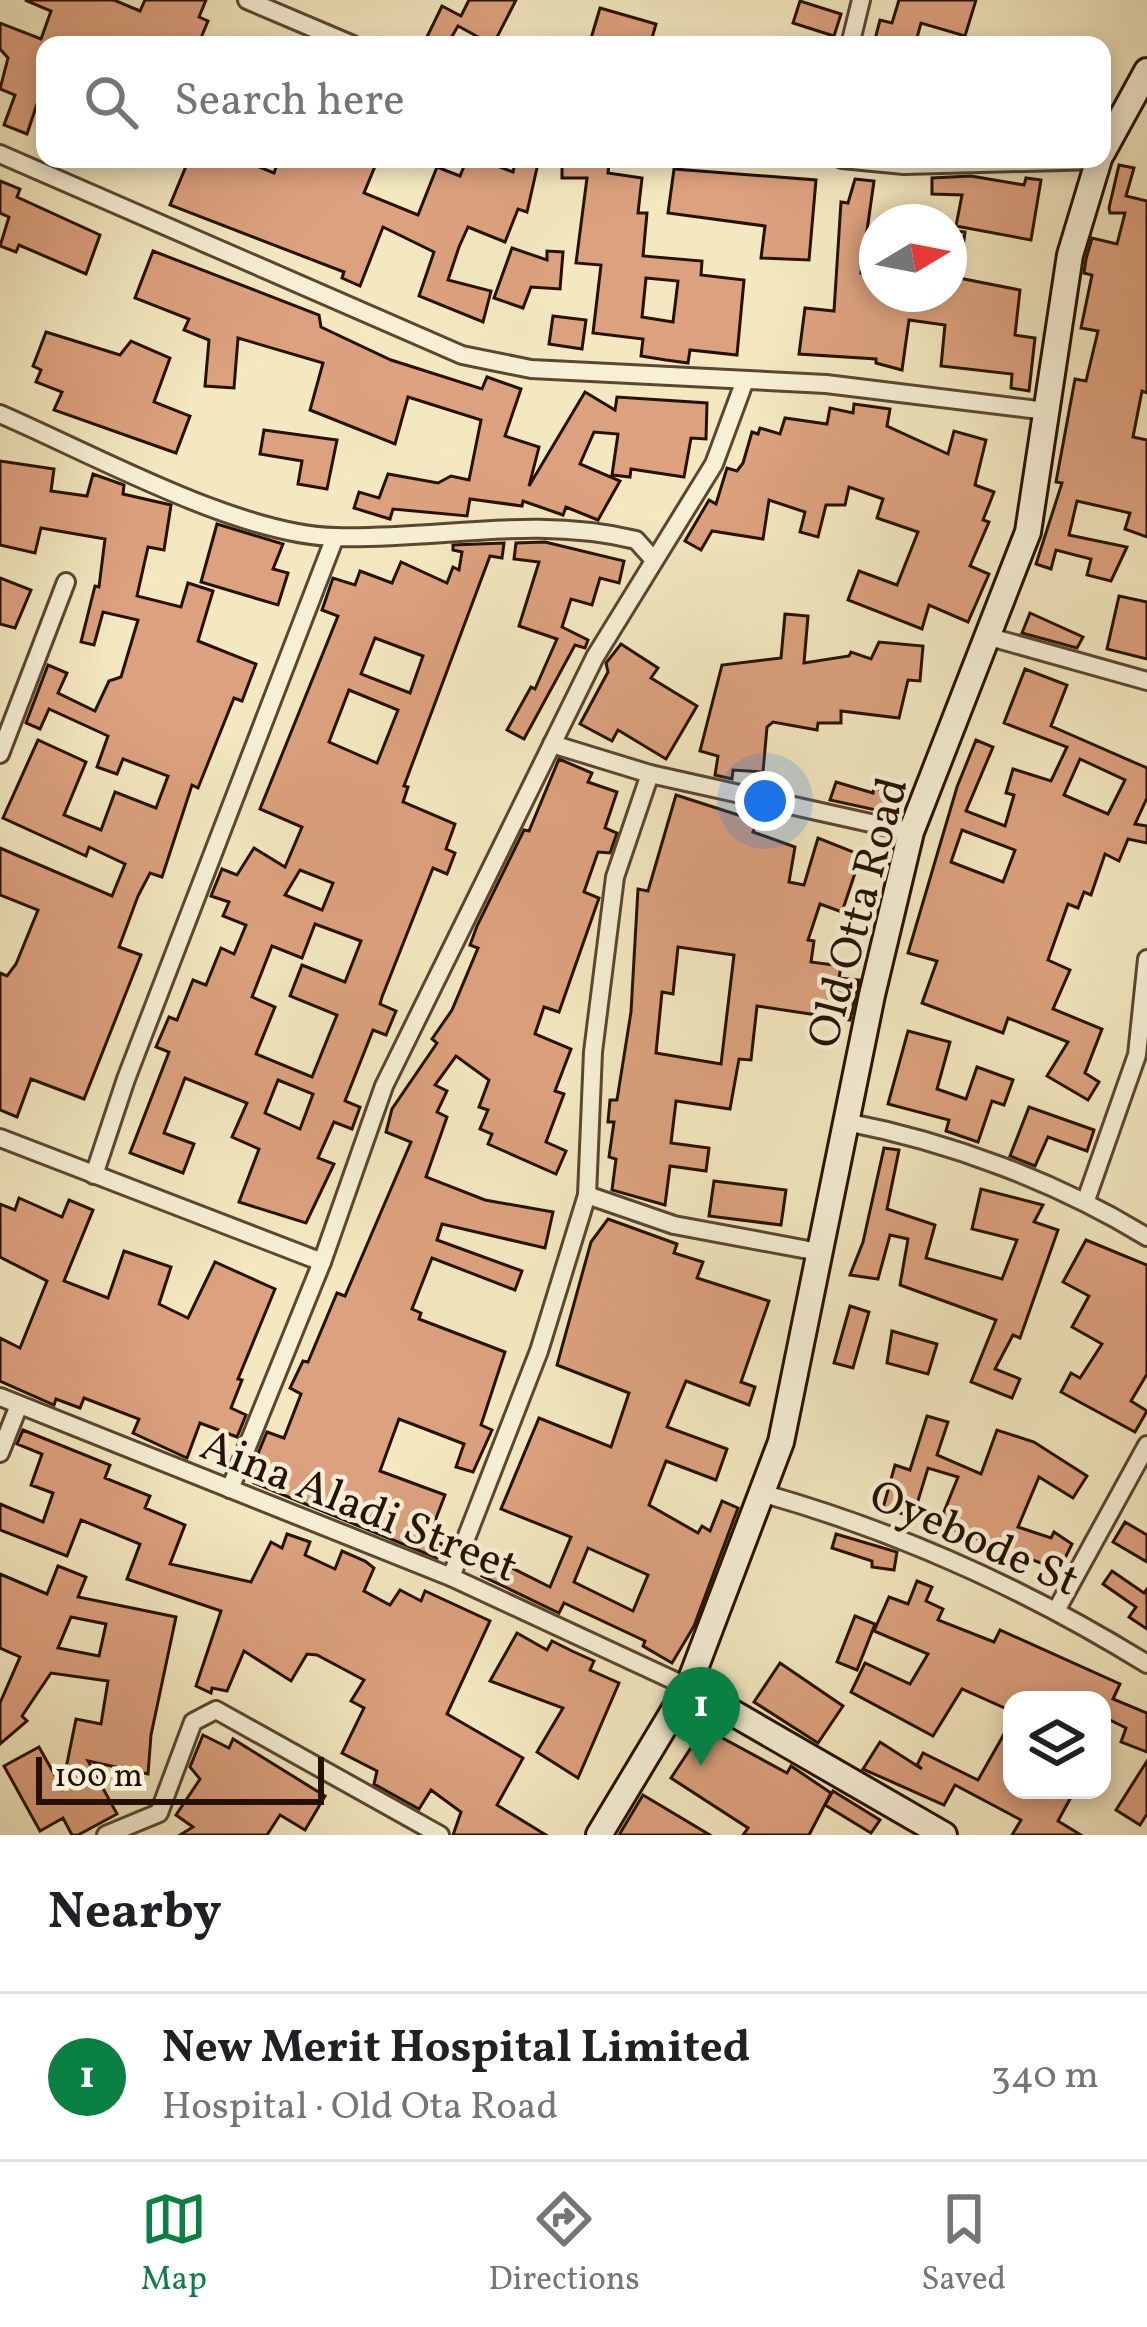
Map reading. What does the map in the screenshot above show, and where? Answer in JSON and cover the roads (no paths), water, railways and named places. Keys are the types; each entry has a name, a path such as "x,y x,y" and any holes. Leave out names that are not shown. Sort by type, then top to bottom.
{"street":[{"path":"247,0 332,36"},
{"path":"852,36 862,0"},
{"name":"Old Otta Road","path":"1111,137 1147,71"},
{"path":"0,154 463,356 531,369 826,384 1047,412"},
{"name":"Old Otta Road","path":"599,1835 688,1687 765,1494 793,1393 846,1122 911,832 1028,532 1070,256 1097,168"},
{"path":"230,1490 322,1262 384,1087 552,744 653,559 680,525 714,464 744,382"},
{"path":"0,414 225,511 297,533 334,537 517,525 636,540 653,559"},
{"path":"94,1175 126,1079 334,537"},
{"path":"0,754 66,582"},
{"path":"990,637 1147,681"},
{"path":"552,744 650,774 911,832"},
{"path":"451,1577 539,1351 587,1196 593,1052 615,877 650,774"},
{"path":"1086,1199 1137,1055 1147,959"},
{"path":"846,1122 899,1132 1086,1199 1147,1237"},
{"path":"0,1138 322,1262"},
{"path":"587,1196 674,1225 819,1252"},
{"name":"Aina Aladi Street","path":"0,1397 451,1577 688,1687"},
{"path":"0,1453 19,1405"},
{"path":"1058,1609 1147,1445"},
{"name":"Oyebode St","path":"765,1494 869,1523 1058,1609 1147,1664"},
{"path":"688,1687 944,1835"},
{"path":"106,1835 159,1813 194,1722 216,1710 440,1835"}],"place":[{"name":"New Merit Hospital Limited","path":"701,1766"}]}
